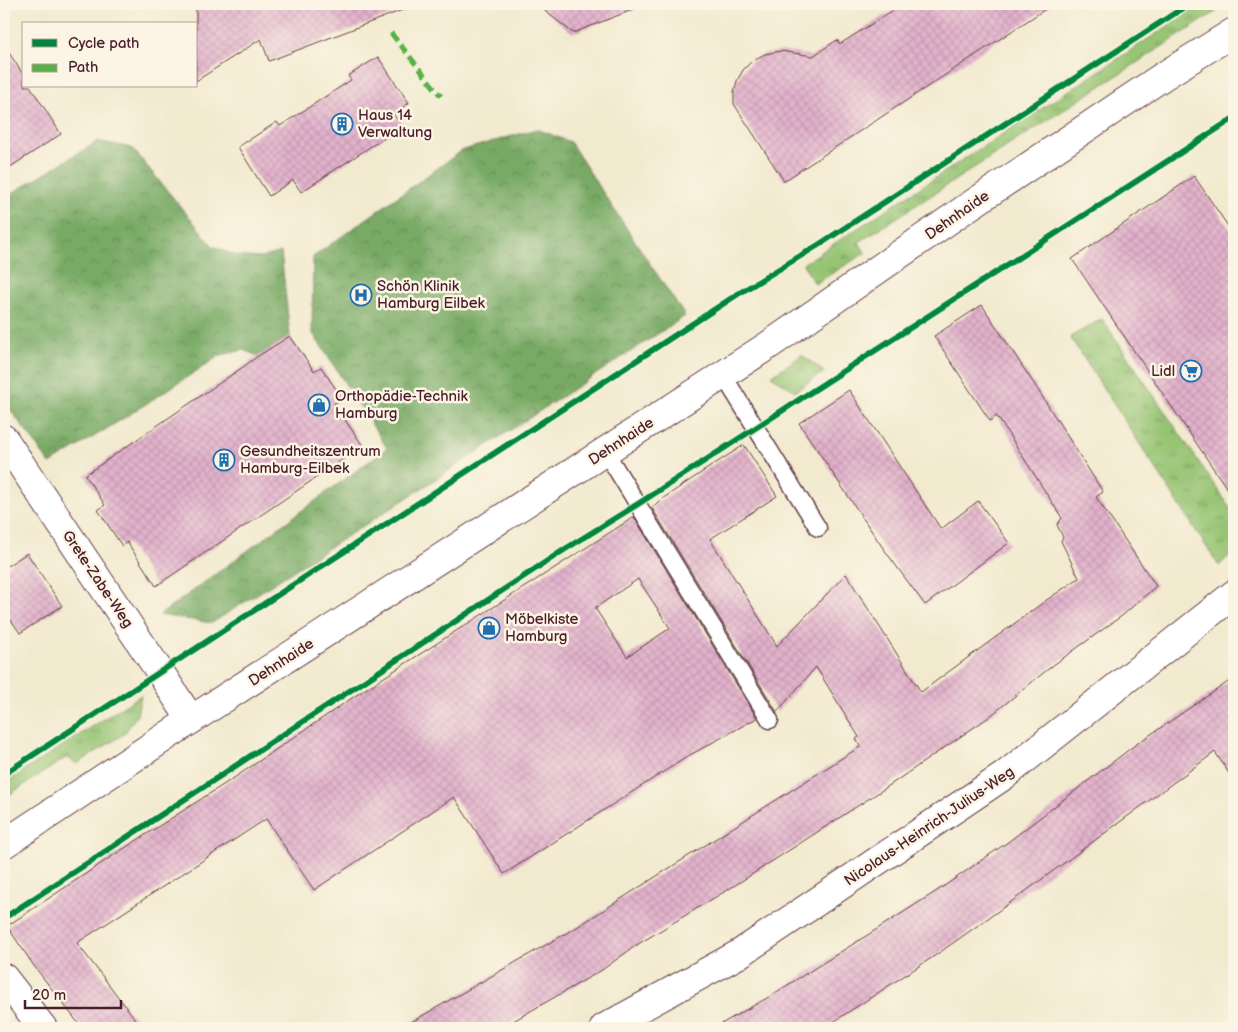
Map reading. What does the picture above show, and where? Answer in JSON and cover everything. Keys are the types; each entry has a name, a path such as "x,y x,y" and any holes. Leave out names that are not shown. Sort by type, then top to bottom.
{"main road":[{"name":"Dehnhaide","path":"4,844 191,720 770,345 1013,176 1164,75 1234,32"},
{"name":"Grete-Zabe-Weg","path":"4,438 191,720"},
{"name":"Nicolaus-Heinrich-Julius-Weg","path":"604,1028 739,954 1005,775 1234,595"},
{"path":"4,978 43,1028"}],"lane":[{"path":"723,375 818,528"},
{"path":"605,451 770,720"}],"green space":[{"path":"1202,4 1228,4 859,242 865,253 815,284 803,264"},
{"path":"537,129 570,142 685,316 212,623 160,615 387,448 312,332 313,257 463,150"},
{"path":"98,141 132,148 213,246 237,256 261,258 281,252 290,336 258,356 243,350 221,355 50,464 4,401 4,198"},
{"path":"1102,319 1234,514 1234,551 1219,566 1070,337"},
{"path":"802,355 824,372 795,391 771,376"},
{"path":"141,695 137,715 124,734 77,764 67,757 4,798 4,784"}],"building":[{"path":"196,4 412,4 413,6 269,61 261,39 198,80 198,22 196,22"},
{"path":"536,4 642,4 642,6 573,33"},
{"path":"903,4 1053,4 784,181 734,104 734,92 743,70 753,60 765,54 781,51 813,56 837,40 840,44"},
{"path":"4,45 22,73 22,88 31,88 61,134 4,171"},
{"name":"Haus 14 Verwaltung","path":"378,57 409,103 393,114 402,126 301,192 293,180 269,196 238,147 277,122 280,126 351,80 348,76"},
{"name":"Lidl","path":"1194,176 1234,235 1234,499 1072,259"},
{"path":"982,305 1103,492 1096,497 1156,586 1123,615 1052,666 989,717 887,787 737,884 635,946 602,970 501,1028 401,1028 577,927 861,746 856,739 859,737 816,667 777,712 652,508 659,501 713,465 744,445 777,496 710,539 777,646 846,574 921,692 1079,578 1061,541 1063,537 1057,525 1062,518 997,416 990,421 934,336"},
{"name":"Gesundheitszentrum Hamburg-Eilbek","path":"290,336 314,371 321,367 342,398 334,404 363,446 156,586 127,542 122,546 98,510 105,505 85,475"},
{"path":"849,390 941,529 978,501 1009,543 925,605 883,548 799,423"},
{"path":"634,517 757,718 690,755 504,874 454,797 314,890 266,819 77,943 142,1028 82,1028 34,966 7,926 237,776 361,692","holes":["638,579 670,628 627,657 595,608"]},
{"path":"27,553 62,606 20,633 4,610 4,568"},
{"path":"1234,678 1234,781 1215,752 936,955 824,1028 714,1028 767,998 940,889 1008,842 1135,745"}],"marked path":[{"path":"391,33 441,96"}],"cycle path":[{"path":"4,774 738,294 820,244 1189,4"},
{"path":"4,918 567,548 1234,118"}],"place":[{"name":"Haus 14 Verwaltung","path":"342,124"},
{"name":"Schön Klinik Hamburg Eilbek","path":"361,295"},
{"name":"Lidl","path":"1191,371"},
{"name":"Orthopädie-Technik Hamburg","path":"319,405"},
{"name":"Gesundheitszentrum Hamburg-Eilbek","path":"224,460"},
{"name":"Möbelkiste Hamburg","path":"489,628"}]}
